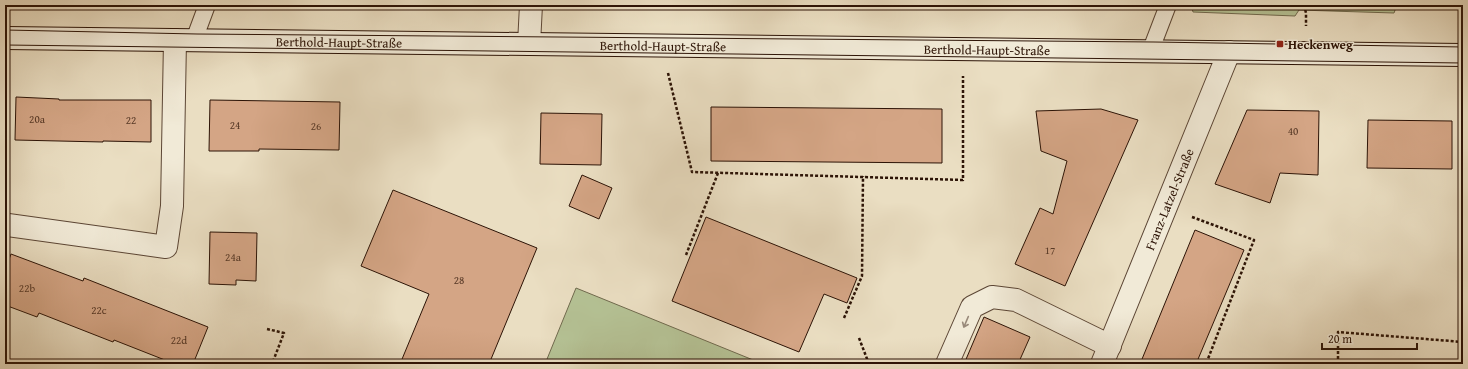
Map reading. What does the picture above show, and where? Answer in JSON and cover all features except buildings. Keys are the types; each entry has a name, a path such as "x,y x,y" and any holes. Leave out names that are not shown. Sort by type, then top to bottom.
{"street":[{"path":"529,44 531,5"},
{"name":"Berthold-Haupt-Straße","path":"5,38 1463,56"},
{"path":"8,225 166,247 172,206 184,40"},
{"name":"Franz-Latzel-Straße","path":"947,364 972,307 992,297 1016,300 1106,355 1229,52"}],"lane":[{"path":"184,40 207,5"},
{"path":"1150,52 1168,5"}],"path":[{"path":"662,46 692,172 963,180 963,49"},
{"path":"686,255 718,173"},
{"path":"844,318 862,276 863,176"},
{"path":"1166,208 1254,240 1206,364"},
{"path":"268,329 284,333 272,364"},
{"path":"1338,364 1338,332 1463,342"},
{"path":"859,338 869,364"}],"green space":[{"path":"1191,5 1397,5 1394,13 1299,10 1295,16 1193,12"},
{"path":"576,288 763,364 545,364"}],"tram line":[{"path":"5,30 197,34 1154,42 1463,47"},
{"path":"5,45 1463,63"}],"place":[{"name":"Heckenweg","path":"1280,44"}]}
